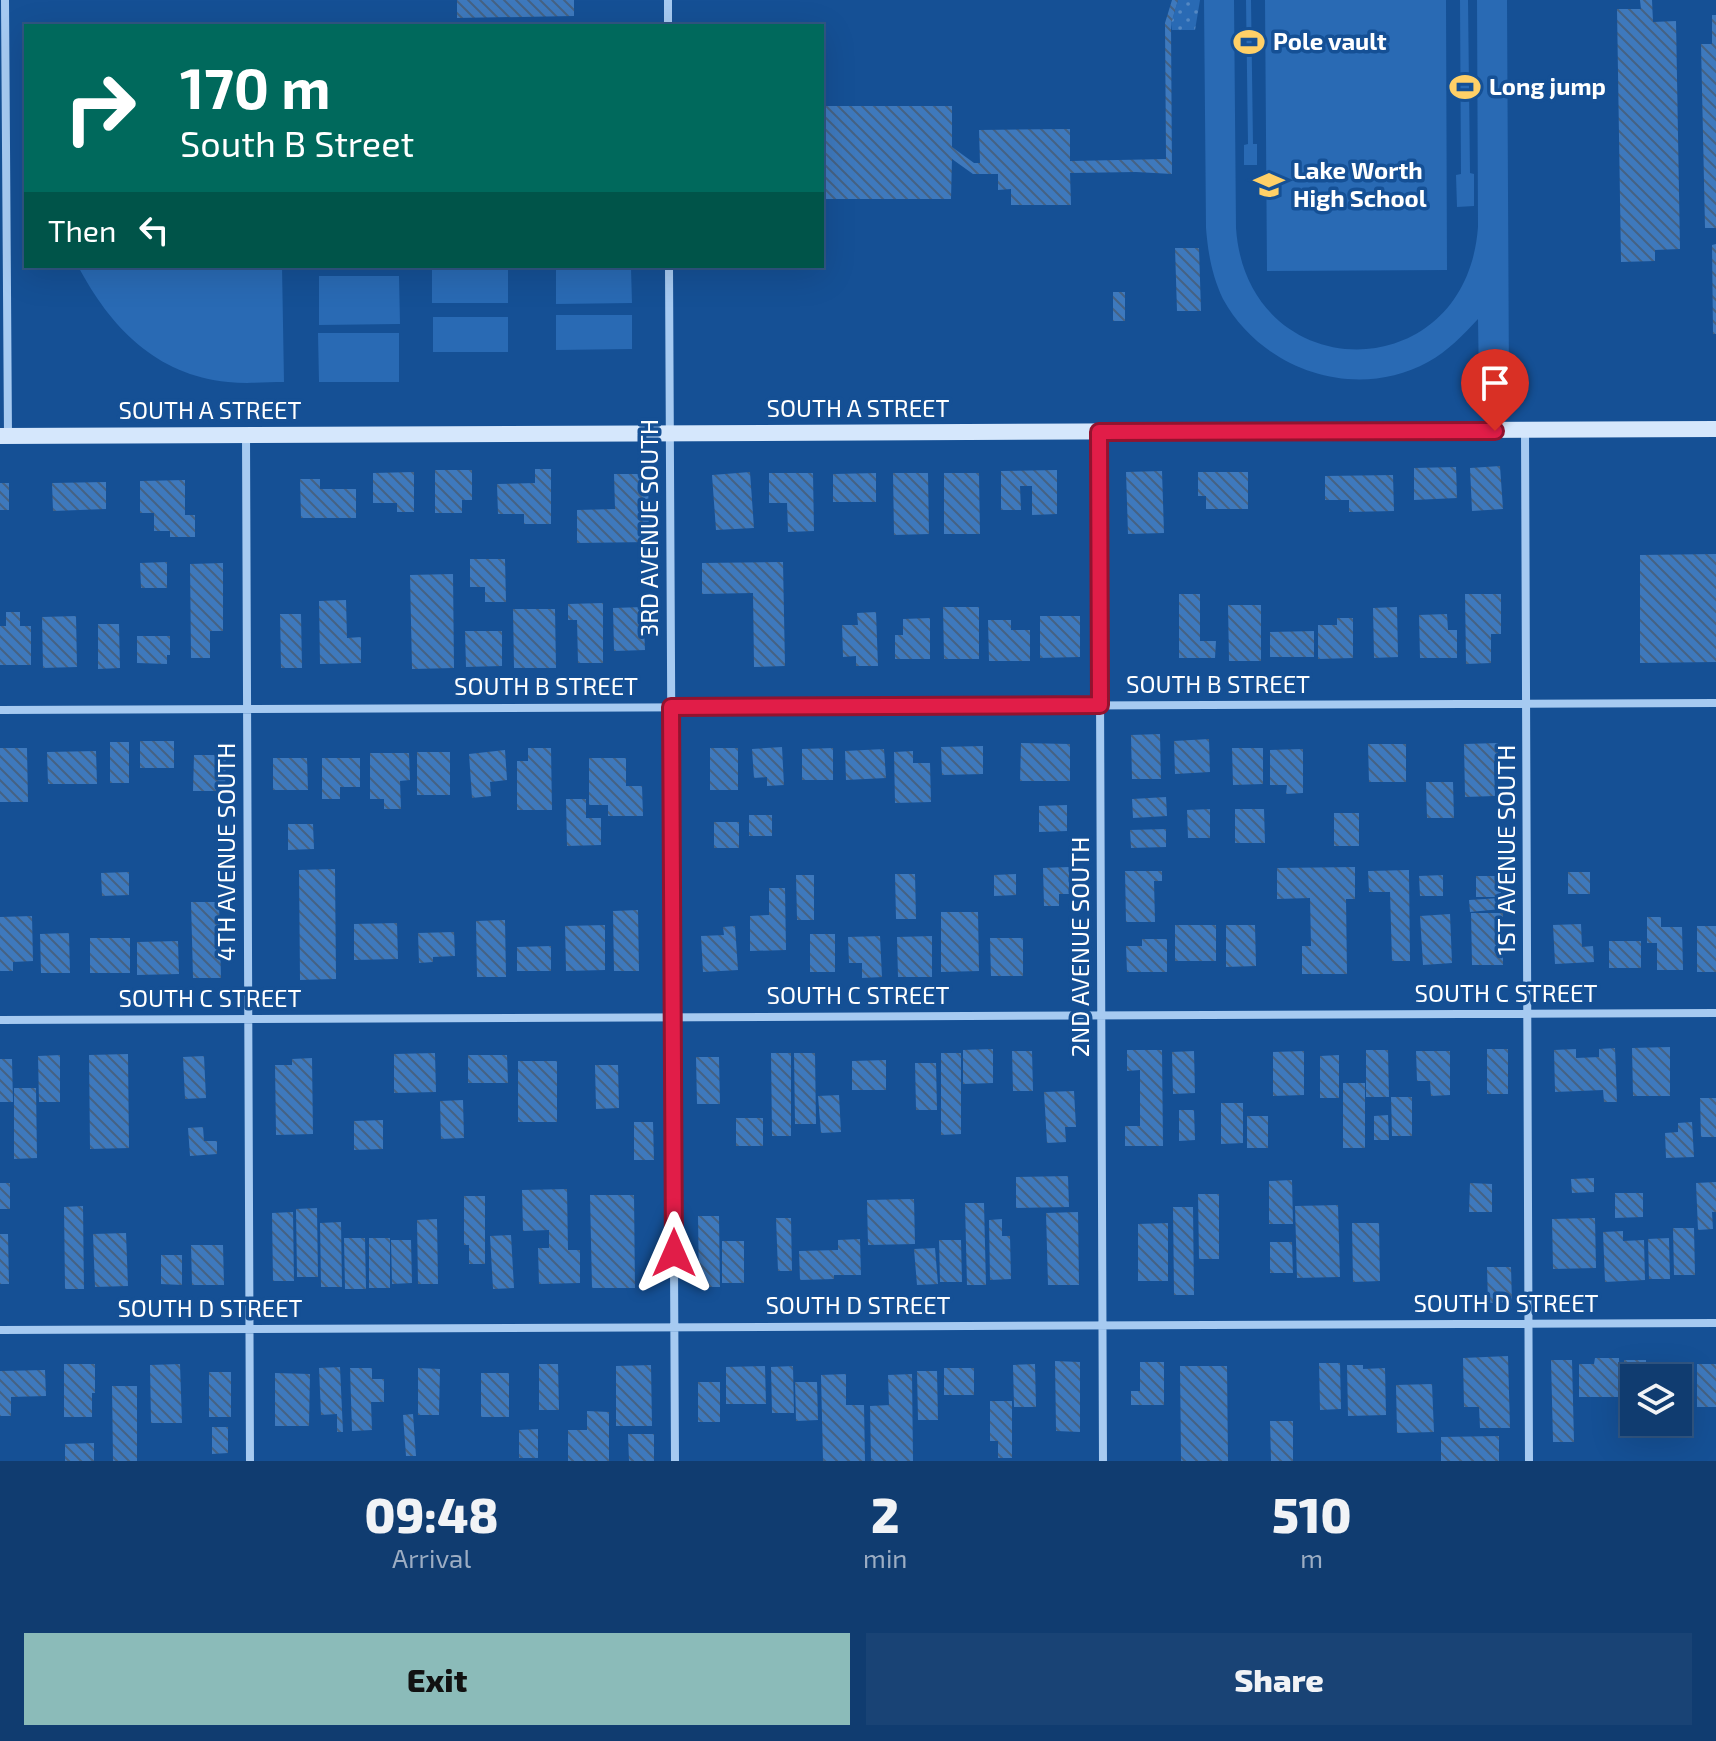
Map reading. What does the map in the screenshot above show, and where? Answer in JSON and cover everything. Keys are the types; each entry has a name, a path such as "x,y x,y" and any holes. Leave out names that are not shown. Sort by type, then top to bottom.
{"street":[{"path":"4,436 5,0"},
{"path":"668,0 668,24"},
{"name":"3RD AVENUE SOUTH","path":"669,268 675,1461"},
{"name":"SOUTH A STREET","path":"4,436 1716,429"},
{"name":"1ST AVENUE SOUTH","path":"1525,430 1529,1461"},
{"name":"2ND AVENUE SOUTH","path":"1099,432 1103,1461"},
{"name":"4TH AVENUE SOUTH","path":"246,435 250,1461"},
{"name":"SOUTH B STREET","path":"0,710 1716,703"},
{"name":"SOUTH C STREET","path":"0,1020 1716,1013"},
{"name":"SOUTH D STREET","path":"0,1330 1716,1323"}],"shaded area":[{"path":"1178,0 1200,0 1195,30 1172,30"},
{"path":"1204,0 1234,0 1236,228 1249,281 1277,319 1314,342 1357,349 1399,342 1437,319 1465,281 1478,227 1477,0 1507,0 1509,384 1479,385 1478,319 1449,348 1428,362 1400,374 1371,379 1341,378 1313,372 1286,361 1261,344 1240,324 1219,290 1211,264 1206,228"},
{"path":"1246,0 1251,0 1253,144 1257,144 1257,165 1244,165 1244,145 1248,144"},
{"path":"1265,0 1446,0 1447,270 1267,271"},
{"name":"Long jump","path":"1460,0 1468,0 1470,173 1474,174 1474,206 1457,207 1456,175 1461,174"},
{"path":"79,268 282,268 284,382 235,383 202,378 179,370 138,344 105,309"},
{"path":"508,268 508,303 432,303 432,269"},
{"path":"631,268 632,303 556,304 556,269"},
{"path":"319,276 399,276 400,324 319,325"},
{"path":"556,315 632,315 632,349 556,350"},
{"path":"433,317 508,317 508,352 433,352"},
{"path":"318,333 399,333 399,382 319,382"}],"building":[{"path":"457,0 574,0 574,16 457,18"},
{"path":"1172,0 1178,0 1171,24 1172,174 1070,173 1071,205 1011,205 1011,189 998,190 998,174 973,174 952,159 951,199 824,199 824,106 952,106 952,147 974,163 980,163 979,130 1070,129 1070,161 1166,159 1165,23"},
{"path":"1640,0 1652,0 1653,22 1676,21 1680,249 1655,250 1655,261 1621,262 1617,9 1641,9"},
{"path":"1712,15 1716,15 1716,228 1705,228 1701,44 1712,44"},
{"path":"1716,244 1716,334 1713,334 1712,245"},
{"path":"1175,248 1199,248 1201,311 1177,311"},
{"path":"1113,292 1125,292 1125,321 1113,321"},
{"path":"1500,466 1503,509 1472,511 1470,468"},
{"path":"1456,467 1457,498 1414,500 1414,468"},
{"path":"535,469 551,469 551,524 524,524 524,514 498,514 497,484 535,483"},
{"path":"435,470 472,470 472,500 462,500 462,513 435,513"},
{"path":"1057,470 1057,514 1032,515 1032,486 1020,486 1021,510 1001,510 1001,471"},
{"path":"1162,471 1164,533 1128,534 1126,472"},
{"path":"414,472 414,512 397,512 397,503 373,503 373,473"},
{"path":"750,472 754,528 716,530 712,475"},
{"path":"1198,472 1248,472 1248,509 1206,509 1206,496 1198,496"},
{"path":"769,473 813,473 814,531 788,532 787,503 769,503"},
{"path":"876,473 876,502 833,502 833,474"},
{"path":"893,473 928,473 929,534 894,535"},
{"path":"944,473 979,473 980,534 944,534"},
{"path":"614,474 648,474 649,542 577,543 577,510 615,509"},
{"path":"1393,475 1394,511 1349,512 1349,500 1325,500 1325,476"},
{"path":"300,479 320,479 320,489 356,489 356,518 301,518"},
{"path":"185,480 185,515 195,515 195,537 170,537 170,531 154,531 154,513 140,513 140,481"},
{"path":"106,482 106,509 53,511 52,483"},
{"path":"0,483 9,483 9,510 0,510"},
{"path":"1716,554 1716,662 1640,663 1640,555"},
{"path":"470,559 505,559 506,602 485,602 485,587 470,587"},
{"path":"167,562 167,588 141,588 140,563"},
{"path":"783,562 785,666 754,667 753,593 702,594 702,563"},
{"path":"223,563 223,631 210,631 210,658 191,658 190,564"},
{"path":"453,574 454,668 412,669 410,575"},
{"path":"1179,594 1200,594 1200,641 1216,641 1215,658 1179,658"},
{"path":"1465,594 1501,594 1501,634 1491,634 1491,663 1466,664"},
{"path":"346,600 347,638 361,637 361,663 320,664 319,601"},
{"path":"603,603 603,663 578,663 577,620 568,620 568,604"},
{"path":"1228,605 1261,605 1261,661 1229,661"},
{"path":"643,607 645,650 614,651 613,608"},
{"path":"943,607 979,607 979,659 944,659"},
{"path":"1397,607 1398,657 1374,658 1373,608"},
{"path":"513,609 555,609 556,668 514,668"},
{"path":"6,612 20,612 20,626 31,626 31,665 0,665 0,626 6,626"},
{"path":"876,612 878,666 856,666 856,656 843,657 842,625 858,625 857,613"},
{"path":"280,614 301,614 302,668 281,668"},
{"path":"1447,614 1448,630 1457,630 1457,658 1420,658 1419,615"},
{"path":"76,616 77,667 43,668 42,617"},
{"path":"1040,616 1080,616 1080,657 1040,658"},
{"path":"930,618 930,659 895,659 895,635 903,635 903,619"},
{"path":"1337,618 1353,618 1353,658 1318,659 1318,625 1337,625"},
{"path":"988,620 1011,620 1011,630 1030,630 1030,661 989,661"},
{"path":"98,624 119,624 120,668 98,669"},
{"path":"465,631 502,631 502,666 466,667"},
{"path":"1314,631 1314,657 1270,657 1270,632"},
{"path":"137,636 170,636 167,664 137,663"},
{"path":"1160,734 1161,779 1132,779 1131,735"},
{"path":"1209,739 1210,772 1175,774 1174,741"},
{"path":"140,741 174,741 174,768 140,768"},
{"path":"110,742 129,742 129,783 110,783"},
{"path":"1021,743 1070,744 1070,781 1020,781"},
{"path":"1498,743 1498,761 1494,761 1495,796 1465,797 1464,744"},
{"path":"1368,744 1406,744 1406,782 1369,782"},
{"path":"983,746 983,774 942,775 941,747"},
{"path":"782,747 784,785 767,786 767,777 754,778 752,749"},
{"path":"0,748 27,748 28,802 0,802"},
{"path":"528,748 551,748 552,810 517,810 517,761 528,761"},
{"path":"710,748 738,748 738,790 710,790"},
{"path":"833,748 833,780 802,780 802,749"},
{"path":"1232,748 1263,748 1263,784 1233,785"},
{"path":"884,749 886,778 846,780 845,751"},
{"path":"1303,749 1303,793 1286,794 1287,785 1270,785 1270,750"},
{"path":"505,750 507,780 490,782 491,796 472,798 469,754"},
{"path":"96,751 97,784 48,784 47,752"},
{"path":"913,751 913,763 930,763 931,802 895,803 894,752"},
{"path":"417,752 450,752 450,795 417,795"},
{"path":"370,753 409,753 410,780 400,781 401,809 384,809 384,799 370,799"},
{"path":"194,755 226,755 225,791 193,791"},
{"path":"273,758 307,758 308,790 273,790"},
{"path":"322,758 360,758 360,787 340,787 340,799 322,799"},
{"path":"589,758 626,758 626,786 642,786 643,816 608,816 608,805 589,805"},
{"path":"1426,782 1453,782 1454,818 1427,818"},
{"path":"1166,797 1167,816 1133,818 1132,799"},
{"path":"566,799 586,799 586,818 601,818 601,845 567,846"},
{"path":"1067,805 1067,831 1039,832 1039,806"},
{"path":"1210,809 1210,838 1188,838 1187,810"},
{"path":"1235,809 1264,809 1265,843 1235,843"},
{"path":"1334,813 1359,813 1359,846 1334,846"},
{"path":"749,815 772,815 772,836 749,836"},
{"path":"714,822 739,822 739,848 714,848"},
{"path":"288,824 313,824 314,849 288,850"},
{"path":"1166,829 1166,847 1131,848 1130,830"},
{"path":"1069,867 1069,894 1059,894 1059,906 1044,906 1043,868"},
{"path":"1355,867 1355,899 1346,899 1347,974 1302,974 1302,946 1311,946 1310,898 1277,899 1277,868"},
{"path":"335,869 336,979 300,980 299,870"},
{"path":"1409,870 1410,961 1392,961 1390,892 1369,892 1368,871"},
{"path":"1125,871 1162,871 1162,881 1154,881 1155,922 1126,922"},
{"path":"129,872 129,895 102,896 101,873"},
{"path":"1568,872 1590,872 1590,894 1568,894"},
{"path":"895,874 915,874 916,919 896,919"},
{"path":"1016,874 1016,895 994,896 994,875"},
{"path":"796,875 814,875 814,920 797,920"},
{"path":"1443,875 1443,896 1420,896 1419,876"},
{"path":"1476,876 1501,876 1501,897 1476,897"},
{"path":"769,888 785,888 786,950 750,951 750,916 769,915"},
{"path":"1500,898 1501,909 1470,912 1469,900"},
{"path":"191,902 219,902 221,978 193,978"},
{"path":"638,910 639,971 614,971 613,911"},
{"path":"941,912 978,912 979,971 941,972"},
{"path":"1471,913 1503,913 1503,965 1472,965"},
{"path":"1450,914 1452,963 1423,965 1420,916"},
{"path":"32,916 33,961 13,962 13,971 0,971 0,917"},
{"path":"1647,917 1661,917 1661,927 1682,927 1683,970 1657,970 1657,943 1647,943"},
{"path":"505,920 506,977 477,977 476,921"},
{"path":"397,923 398,959 354,960 354,924"},
{"path":"1581,924 1582,947 1593,946 1594,962 1555,964 1553,925"},
{"path":"605,925 605,970 566,971 565,926"},
{"path":"1175,925 1216,925 1216,961 1175,961"},
{"path":"1226,925 1255,925 1256,966 1226,967"},
{"path":"735,926 738,970 703,972 701,936 724,935 723,927"},
{"path":"1697,926 1716,926 1716,972 1697,972"},
{"path":"454,932 455,956 433,957 433,962 419,963 418,933"},
{"path":"69,933 70,973 41,973 40,934"},
{"path":"810,934 835,934 835,972 810,972"},
{"path":"880,936 882,977 862,978 862,963 849,963 848,937"},
{"path":"932,936 932,977 898,977 897,937"},
{"path":"90,938 130,938 130,973 90,973"},
{"path":"990,938 1023,938 1023,976 991,976"},
{"path":"1142,939 1167,939 1167,972 1127,972 1126,946 1142,946"},
{"path":"178,941 179,974 137,975 137,942"},
{"path":"1609,941 1641,941 1641,968 1609,968"},
{"path":"551,946 551,971 517,971 517,947"},
{"path":"1670,1047 1670,1096 1633,1096 1632,1048"},
{"path":"1615,1048 1617,1102 1604,1102 1603,1090 1555,1092 1554,1050 1576,1049 1576,1058 1599,1057 1599,1049"},
{"path":"993,1049 993,1083 963,1084 963,1050"},
{"path":"1487,1049 1508,1049 1508,1094 1487,1094"},
{"path":"1127,1050 1162,1050 1163,1146 1125,1146 1125,1126 1140,1126 1140,1070 1127,1071"},
{"path":"1366,1050 1388,1050 1389,1097 1366,1097"},
{"path":"1012,1051 1032,1051 1033,1091 1013,1091"},
{"path":"1194,1051 1195,1093 1173,1094 1172,1052"},
{"path":"1304,1051 1304,1095 1273,1096 1273,1052"},
{"path":"1416,1051 1450,1051 1450,1095 1431,1096 1430,1081 1417,1081"},
{"path":"435,1053 436,1092 394,1093 394,1054"},
{"path":"771,1053 791,1053 791,1136 772,1136"},
{"path":"794,1053 815,1053 816,1124 795,1124"},
{"path":"941,1053 961,1053 961,1134 941,1135"},
{"path":"128,1054 129,1148 90,1149 89,1055"},
{"path":"60,1055 60,1102 39,1102 38,1056"},
{"path":"468,1055 507,1055 508,1083 468,1083"},
{"path":"1339,1055 1339,1098 1320,1098 1320,1056"},
{"path":"204,1056 206,1098 185,1099 183,1057"},
{"path":"696,1057 719,1057 720,1104 697,1104"},
{"path":"312,1058 313,1134 276,1135 275,1065 292,1065 292,1059"},
{"path":"0,1059 12,1059 13,1102 0,1102"},
{"path":"886,1060 886,1090 852,1090 852,1061"},
{"path":"518,1061 557,1061 557,1122 518,1122"},
{"path":"915,1063 936,1063 937,1110 916,1110"},
{"path":"595,1065 618,1065 619,1108 596,1109"},
{"path":"1343,1083 1365,1083 1365,1148 1343,1148"},
{"path":"14,1088 36,1088 37,1158 14,1159"},
{"path":"1074,1091 1076,1127 1065,1127 1066,1142 1047,1143 1044,1092"},
{"path":"839,1095 841,1132 821,1133 818,1096"},
{"path":"1391,1097 1412,1097 1412,1136 1392,1136"},
{"path":"1700,1098 1716,1098 1716,1137 1701,1137"},
{"path":"463,1100 464,1138 441,1139 440,1101"},
{"path":"1221,1103 1243,1103 1243,1143 1221,1144"},
{"path":"1179,1110 1194,1110 1195,1140 1179,1141"},
{"path":"1388,1115 1389,1140 1374,1140 1374,1116"},
{"path":"1247,1116 1268,1116 1268,1148 1247,1148"},
{"path":"736,1118 763,1118 763,1146 736,1146"},
{"path":"383,1120 383,1149 354,1150 354,1121"},
{"path":"634,1122 653,1122 654,1160 634,1160"},
{"path":"1692,1122 1694,1157 1666,1158 1665,1133 1678,1132 1678,1123"},
{"path":"203,1127 204,1141 217,1141 217,1154 190,1156 188,1128"},
{"path":"1068,1176 1069,1207 1016,1208 1016,1177"},
{"path":"1594,1178 1594,1192 1572,1193 1571,1179"},
{"path":"1292,1180 1293,1224 1269,1224 1269,1181"},
{"path":"1716,1182 1713,1229 1698,1230 1696,1183"},
{"path":"0,1183 10,1183 10,1209 0,1209"},
{"path":"1470,1183 1492,1184 1492,1212 1469,1212"},
{"path":"567,1189 568,1250 580,1250 580,1283 539,1284 538,1248 549,1248 549,1230 523,1231 522,1190"},
{"path":"1615,1193 1643,1193 1643,1217 1615,1218"},
{"path":"1198,1194 1219,1194 1219,1259 1199,1259"},
{"path":"590,1195 634,1195 635,1288 592,1288"},
{"path":"464,1196 485,1196 485,1264 469,1264 469,1245 464,1245"},
{"path":"914,1199 915,1244 868,1245 867,1200"},
{"path":"965,1203 984,1203 986,1285 967,1285"},
{"path":"1338,1205 1340,1277 1297,1278 1295,1206"},
{"path":"83,1206 84,1289 65,1289 64,1207"},
{"path":"1173,1207 1193,1207 1194,1295 1174,1295"},
{"path":"317,1208 318,1277 297,1277 296,1209"},
{"path":"293,1212 294,1281 273,1281 272,1213"},
{"path":"1078,1212 1079,1285 1048,1285 1046,1213"},
{"path":"698,1216 719,1216 720,1287 699,1287"},
{"path":"776,1218 791,1218 792,1271 778,1271"},
{"path":"1595,1218 1596,1268 1553,1269 1552,1219"},
{"path":"437,1219 438,1284 418,1284 417,1220"},
{"path":"1002,1219 1002,1236 1010,1236 1011,1279 990,1280 989,1220"},
{"path":"341,1222 342,1287 321,1287 320,1223"},
{"path":"1168,1223 1168,1281 1138,1281 1138,1224"},
{"path":"1352,1223 1379,1223 1380,1281 1353,1282"},
{"path":"1673,1228 1694,1228 1695,1275 1674,1275"},
{"path":"1623,1231 1623,1241 1644,1240 1645,1280 1605,1282 1603,1232"},
{"path":"126,1233 128,1286 95,1287 93,1234"},
{"path":"0,1234 8,1234 9,1284 0,1284"},
{"path":"511,1235 514,1288 493,1289 490,1236"},
{"path":"344,1238 365,1238 366,1289 345,1289"},
{"path":"369,1238 390,1238 390,1288 369,1288"},
{"path":"1669,1238 1670,1279 1649,1279 1648,1239"},
{"path":"860,1239 861,1275 800,1280 799,1251 838,1250 838,1240"},
{"path":"391,1240 411,1240 412,1283 392,1284"},
{"path":"939,1240 961,1240 962,1282 940,1282"},
{"path":"722,1241 744,1241 744,1283 722,1283"},
{"path":"1270,1242 1292,1242 1293,1273 1270,1273"},
{"path":"191,1245 223,1245 224,1285 192,1285"},
{"path":"935,1248 938,1284 917,1285 914,1249"},
{"path":"161,1255 182,1255 182,1285 161,1284"},
{"path":"1487,1267 1511,1267 1512,1302 1488,1303"},
{"path":"1508,1356 1510,1428 1480,1428 1479,1407 1464,1407 1463,1358"},
{"path":"1595,1358 1619,1358 1620,1397 1579,1397 1579,1364 1594,1364"},
{"path":"1551,1360 1572,1360 1574,1442 1553,1442"},
{"path":"1624,1360 1646,1360 1646,1364 1624,1364"},
{"path":"1055,1361 1080,1362 1080,1432 1056,1431"},
{"path":"1140,1362 1164,1362 1164,1405 1131,1405 1131,1391 1140,1391"},
{"path":"1319,1363 1340,1363 1341,1409 1320,1410"},
{"path":"64,1364 95,1364 92,1417 64,1417"},
{"path":"180,1364 182,1423 151,1423 150,1365"},
{"path":"539,1364 558,1364 559,1410 539,1410"},
{"path":"1035,1364 1036,1407 1014,1407 1013,1365"},
{"path":"1697,1364 1716,1364 1716,1407 1697,1407"},
{"path":"651,1365 652,1426 616,1426 616,1366"},
{"path":"1347,1365 1363,1365 1363,1369 1385,1368 1386,1415 1348,1416"},
{"path":"765,1366 766,1404 726,1404 726,1367"},
{"path":"793,1366 794,1413 772,1413 771,1367"},
{"path":"1180,1366 1227,1366 1228,1461 1181,1461"},
{"path":"340,1367 343,1432 337,1432 337,1414 321,1415 319,1368"},
{"path":"350,1368 372,1368 372,1379 384,1379 384,1402 371,1402 372,1430 352,1431"},
{"path":"418,1368 440,1369 439,1415 418,1415"},
{"path":"944,1368 974,1368 974,1395 944,1395"},
{"path":"45,1370 46,1396 11,1397 11,1416 0,1416 0,1371"},
{"path":"917,1371 937,1371 938,1420 918,1420"},
{"path":"209,1372 231,1372 231,1417 209,1417"},
{"path":"275,1373 310,1374 309,1426 275,1426"},
{"path":"481,1373 509,1373 509,1417 481,1417"},
{"path":"846,1374 846,1405 864,1405 865,1461 823,1461 821,1375"},
{"path":"912,1374 913,1461 871,1461 870,1406 889,1405 888,1375"},
{"path":"698,1382 720,1382 720,1422 698,1422"},
{"path":"795,1382 817,1382 818,1420 796,1421"},
{"path":"1432,1384 1434,1432 1397,1433 1396,1385"},
{"path":"112,1386 137,1386 137,1461 113,1461"},
{"path":"990,1401 1012,1401 1012,1458 998,1458 998,1441 990,1441"},
{"path":"587,1411 609,1412 609,1461 568,1461 568,1430 587,1430"},
{"path":"413,1414 416,1456 406,1456 403,1415"},
{"path":"1270,1421 1293,1421 1293,1461 1271,1461"},
{"path":"212,1427 228,1427 228,1453 212,1454"},
{"path":"538,1429 538,1458 519,1458 519,1430"},
{"path":"628,1434 654,1434 654,1461 629,1461"},
{"path":"1499,1436 1499,1461 1441,1461 1441,1437"},
{"path":"94,1443 94,1461 65,1461 65,1444"}],"place":[{"name":"Pole vault","path":"1249,42"},
{"name":"Long jump","path":"1465,87"},
{"name":"Lake Worth High School","path":"1269,185"}],"route":[{"path":"674,1253 671,707 1100,705 1099,432 1495,431"}]}
